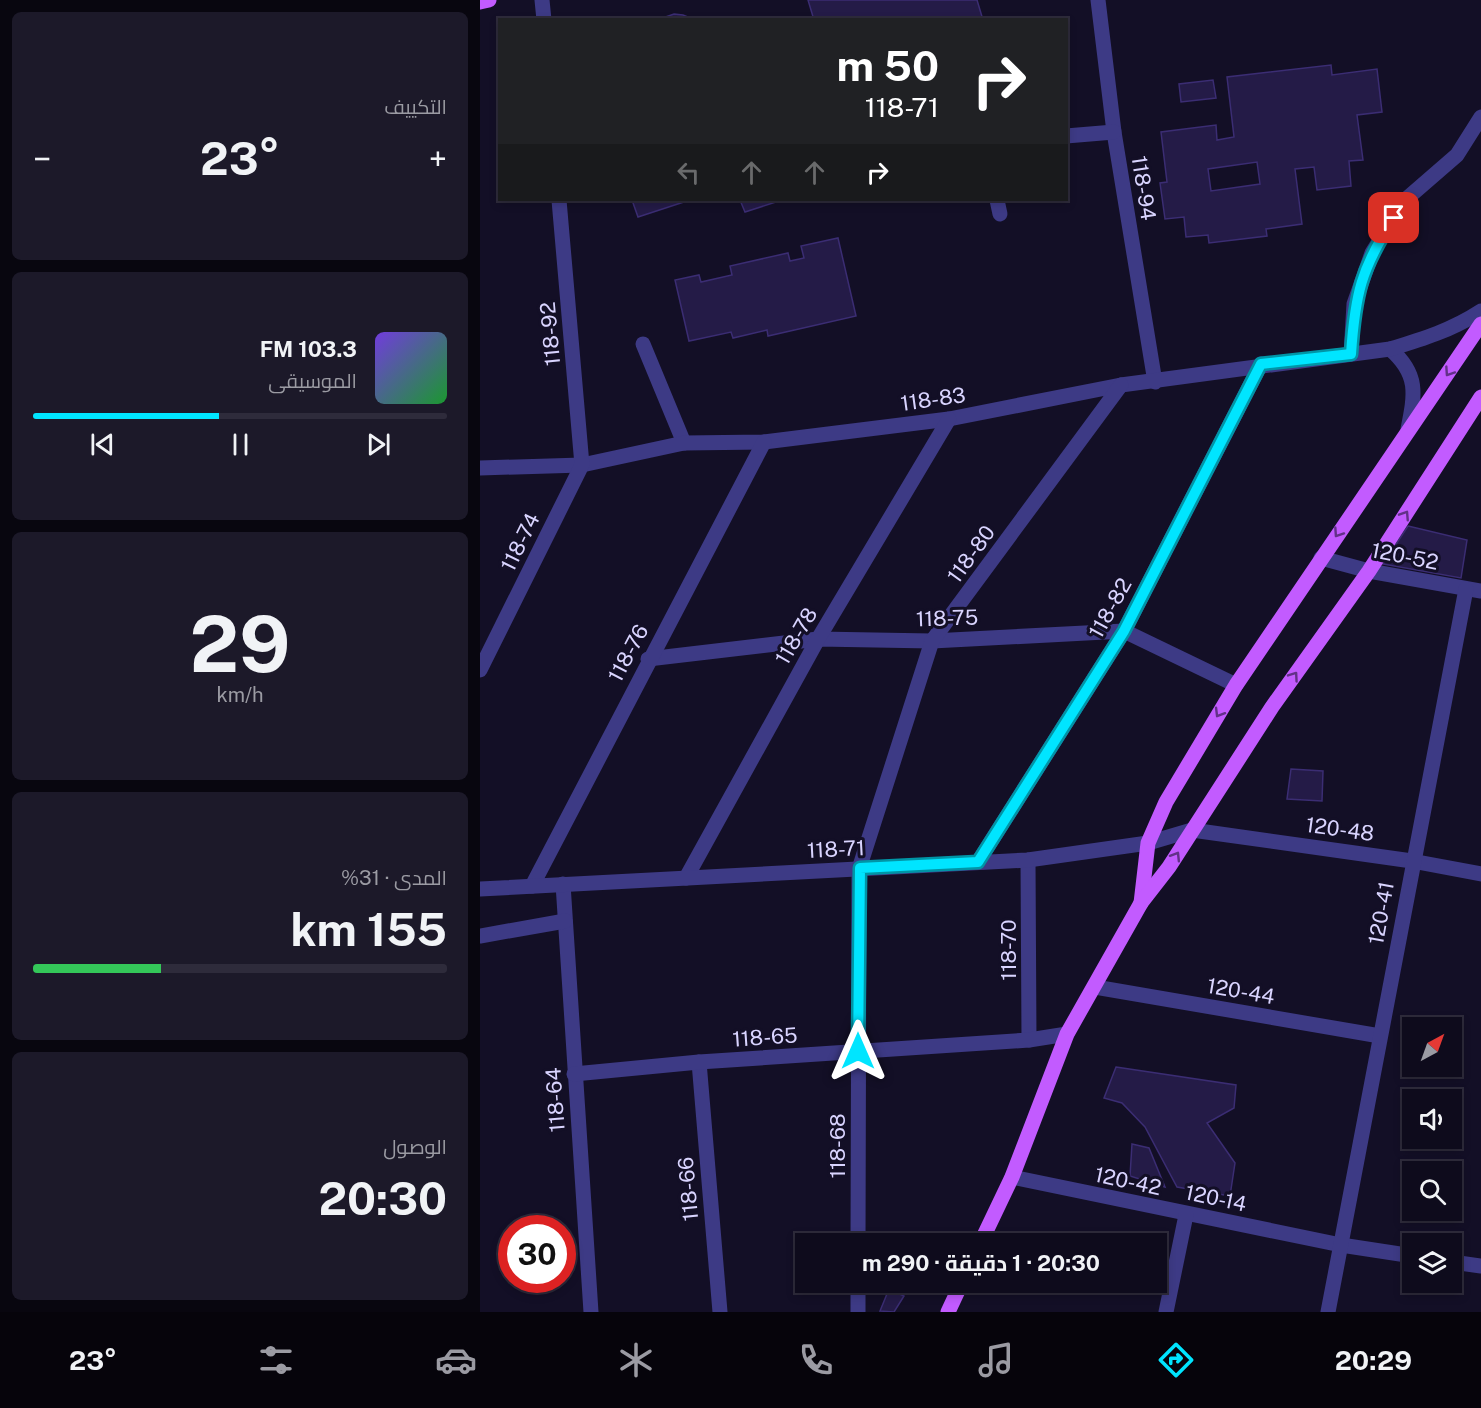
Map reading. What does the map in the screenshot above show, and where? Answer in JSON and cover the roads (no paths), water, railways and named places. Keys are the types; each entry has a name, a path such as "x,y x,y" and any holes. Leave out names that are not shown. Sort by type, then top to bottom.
{"main road":[{"path":"480,2 489,0"},
{"path":"1141,903 1148,843 1166,802 1236,685 1481,324"},
{"path":"985,1233 1012,1177 1067,1034 1141,903 1169,867 1272,708 1369,571 1480,399"},
{"path":"948,1312 957,1293"}],"street":[{"path":"542,0 544,18"},
{"name":"118-94","path":"1098,0 1114,132 1155,382"},
{"path":"1351,354 1354,304 1372,253 1404,201 1457,155 1481,117"},
{"path":"1068,136 1114,132"},
{"name":"118-92","path":"559,201 582,465"},
{"name":"118-83","path":"480,468 582,465 684,443 764,442 949,419 1120,386 1261,364 1390,349 1440,333 1461,324 1481,311"},
{"path":"643,344 684,443"},
{"path":"1390,349 1405,362 1413,382 1413,404 1408,429"},
{"name":"118-82","path":"978,862 1124,631 1261,364"},
{"name":"118-80","path":"860,868 932,641 1120,386"},
{"name":"118-78","path":"686,878 818,639 949,419"},
{"name":"118-76","path":"532,886 648,659 764,442"},
{"name":"118-74","path":"480,669 582,465"},
{"name":"120-52","path":"1321,558 1369,571 1473,590"},
{"name":"120-41","path":"1328,1312 1412,861 1473,590"},
{"name":"118-75","path":"648,659 818,639 932,641 1124,631 1236,685"},
{"name":"118-71","path":"480,889 1028,860 1148,843 1192,830"},
{"name":"120-48","path":"1192,830 1412,861 1481,874"},
{"name":"118-70","path":"1028,860 1029,1040"},
{"name":"118-68","path":"858,1233 860,868"},
{"name":"118-64","path":"563,884 591,1312"},
{"path":"480,936 565,921"},
{"name":"120-44","path":"1095,987 1380,1036"},
{"name":"118-65","path":"574,1074 699,1062 1029,1040 1067,1034"},
{"name":"118-66","path":"699,1062 720,1312"},
{"name":"120-42","path":"1012,1177 1186,1215 1341,1245"},
{"name":"120-14","path":"1012,1177 1341,1245 1402,1254"},
{"path":"1166,1312 1186,1215"},
{"path":"1462,1263 1481,1266"},
{"path":"858,1293 858,1312"}]}
